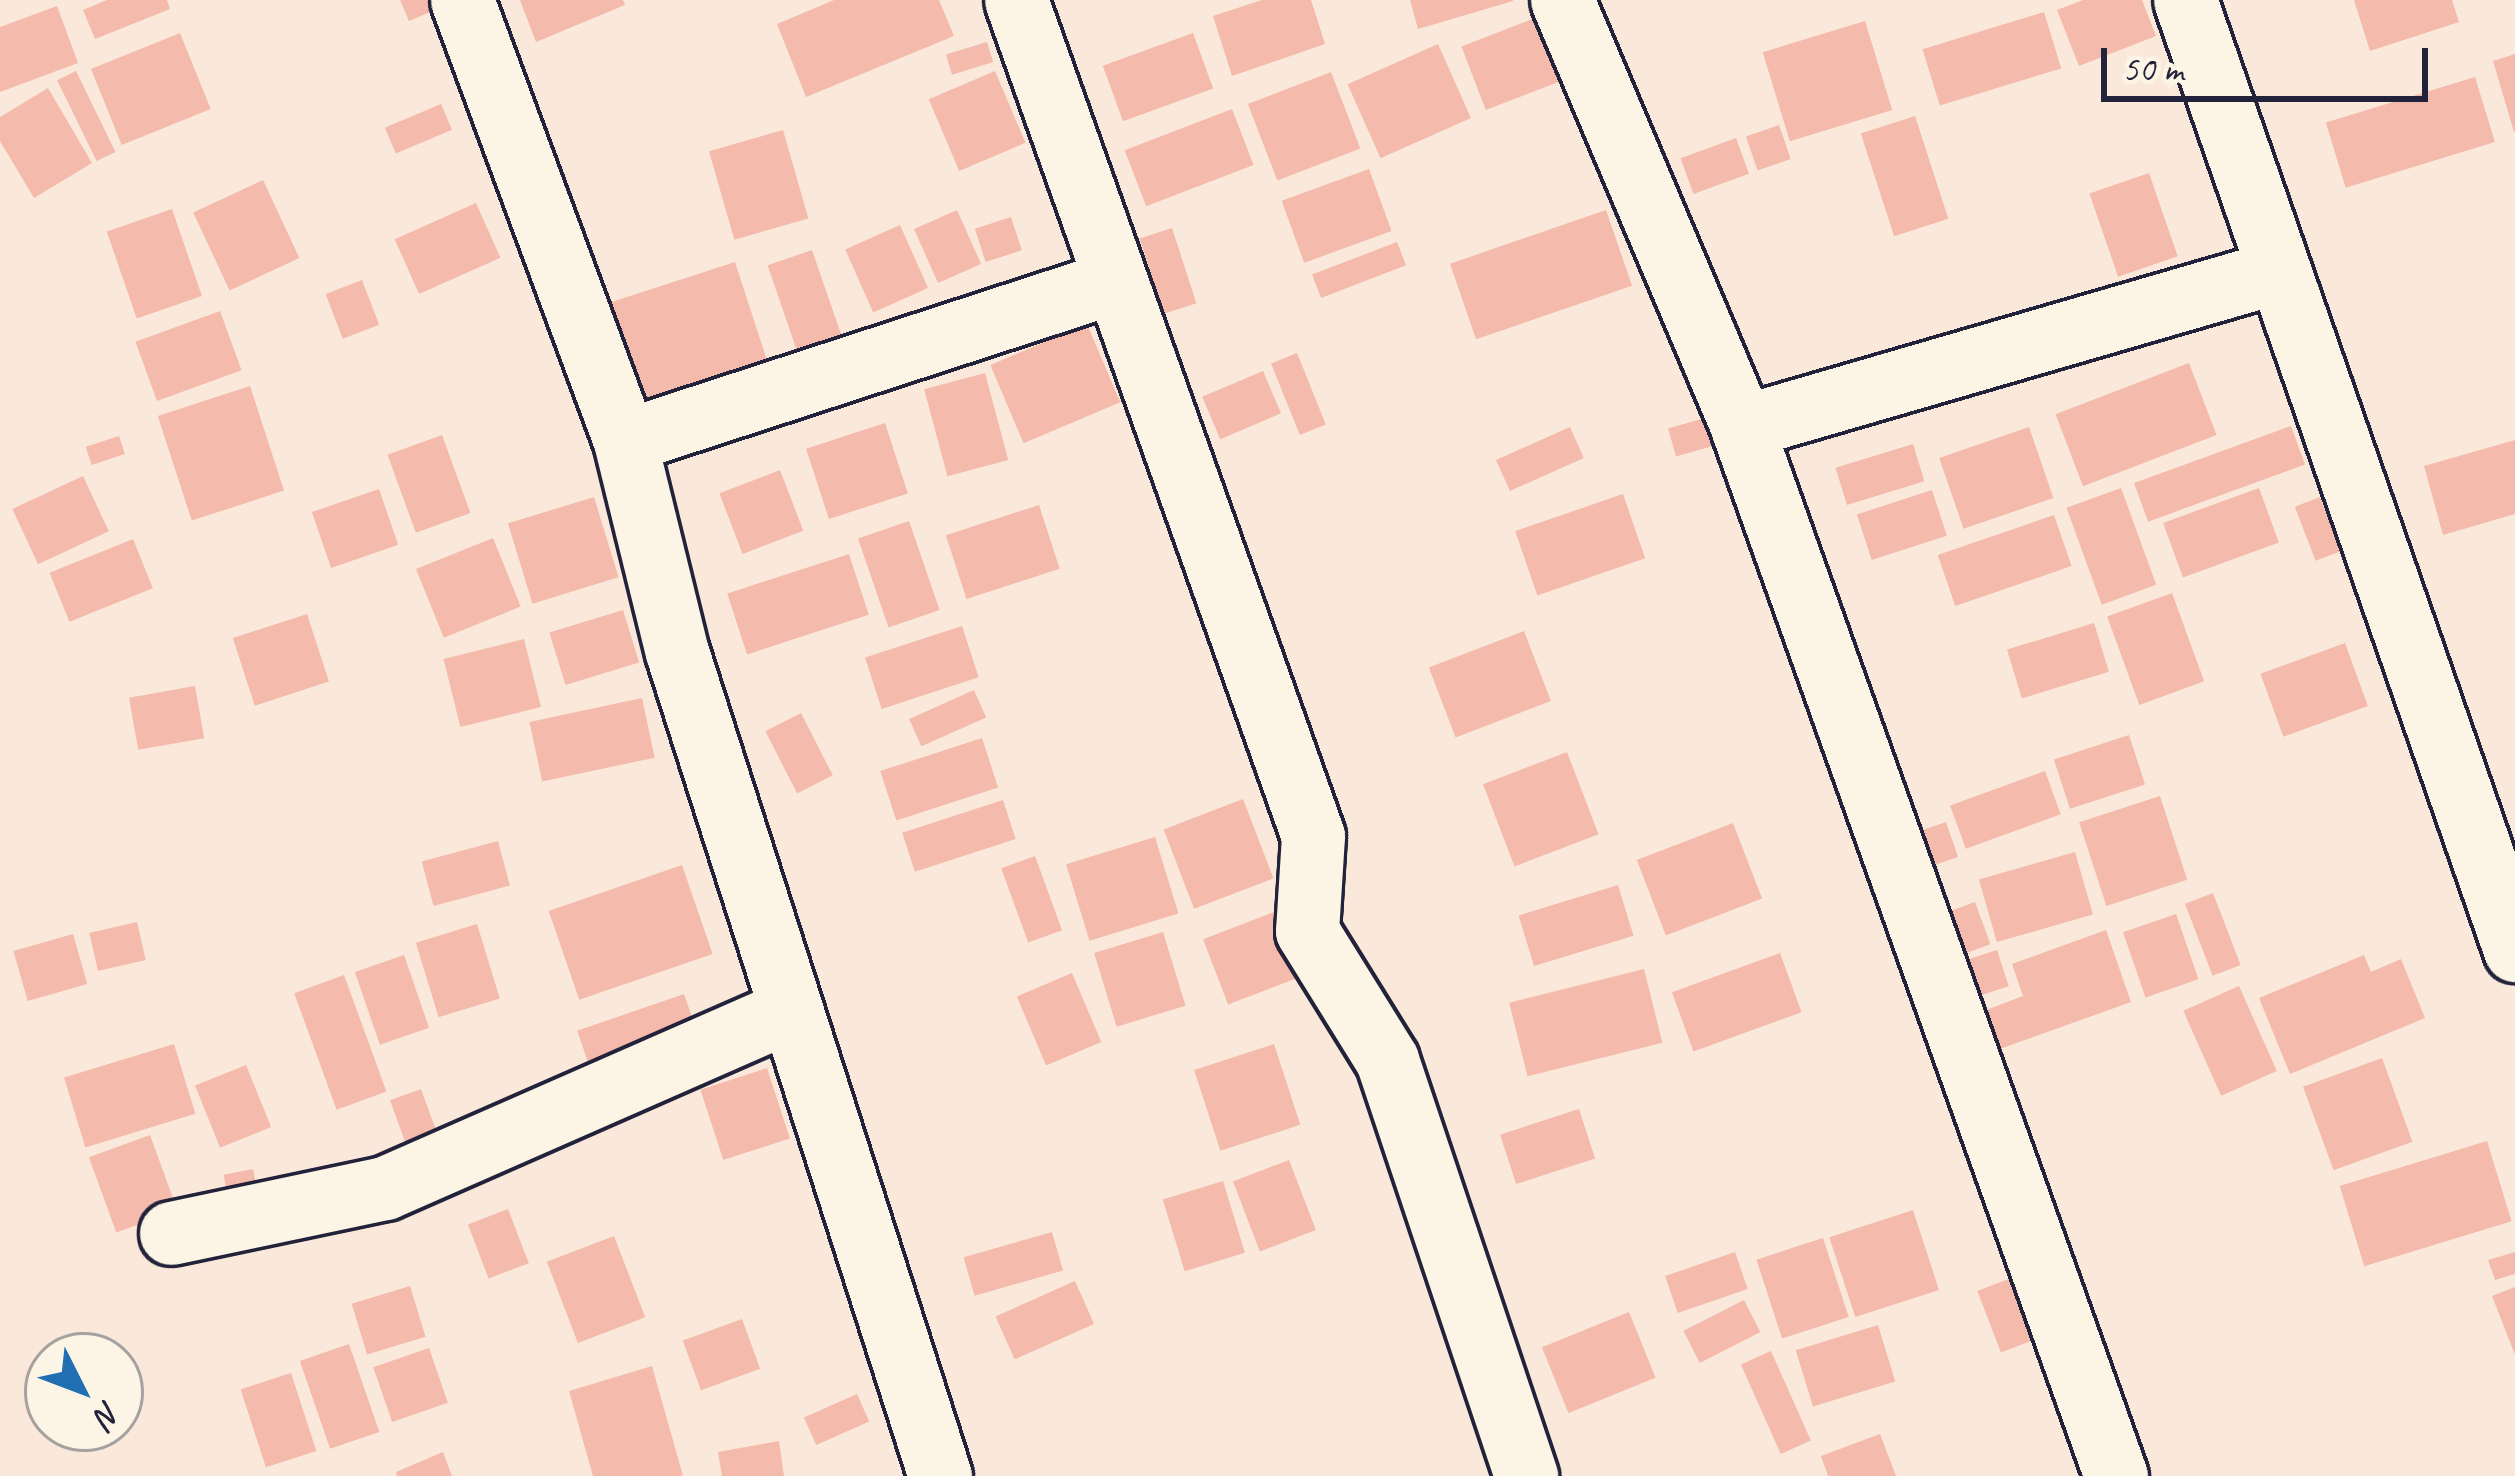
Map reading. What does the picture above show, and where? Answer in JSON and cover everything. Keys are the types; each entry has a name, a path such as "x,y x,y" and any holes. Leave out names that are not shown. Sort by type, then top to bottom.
{"street":[{"path":"462,0 625,441 677,652 940,1476"},
{"path":"1016,0 1313,836 1306,931 1388,1060 1526,1476"},
{"path":"1562,0 1742,427 2116,1476"},
{"path":"2185,0 2515,950"},
{"path":"1742,427 2279,271"},
{"path":"625,441 1113,282"},
{"path":"171,1233 385,1188 791,1010"}],"building":[{"path":"107,0 167,0 170,9 95,39 83,10"},
{"path":"400,0 431,0 435,10 409,21"},
{"path":"520,0 623,0 625,5 536,42"},
{"path":"834,0 939,0 954,36 806,97 777,24"},
{"path":"1262,0 1311,0 1325,44 1232,76 1213,16"},
{"path":"1410,0 1513,0 1513,1 1418,29"},
{"path":"2083,0 2142,0 2156,36 2079,66 2057,10"},
{"path":"2354,0 2452,0 2459,22 2370,51"},
{"path":"57,6 78,63 0,92 0,27"},
{"path":"1551,12 1575,75 1486,110 1461,46"},
{"path":"2044,12 2061,68 1940,106 1923,49"},
{"path":"1865,21 1892,110 1790,141 1763,52"},
{"path":"180,33 211,109 122,145 91,69"},
{"path":"1193,33 1213,88 1123,121 1103,66"},
{"path":"987,42 993,62 952,75 946,55"},
{"path":"1438,44 1471,118 1381,158 1348,84"},
{"path":"2515,54 2515,132 2514,132 2493,61"},
{"path":"76,71 115,152 97,161 57,80"},
{"path":"995,71 1025,143 959,171 929,99"},
{"path":"1331,72 1360,149 1277,180 1248,104"},
{"path":"2475,77 2495,142 2346,188 2326,123"},
{"path":"48,88 92,163 34,198 0,141 0,117"},
{"path":"441,104 452,130 396,154 385,128"},
{"path":"1232,109 1254,165 1146,206 1125,150"},
{"path":"1915,116 1948,219 1894,236 1861,134"},
{"path":"1779,125 1791,159 1758,170 1746,136"},
{"path":"783,130 808,218 734,240 709,151"},
{"path":"1736,138 1749,174 1694,194 1681,158"},
{"path":"1369,169 1392,231 1304,263 1282,201"},
{"path":"2149,173 2178,256 2118,277 2089,194"},
{"path":"263,180 299,258 230,290 193,213"},
{"path":"476,203 500,258 419,294 395,239"},
{"path":"172,209 202,296 137,318 107,231"},
{"path":"957,210 981,264 938,283 914,229"},
{"path":"1606,210 1632,286 1476,339 1450,264"},
{"path":"1011,217 1022,250 986,262 975,229"},
{"path":"900,225 928,288 873,312 845,249"},
{"path":"1172,228 1196,303 1164,314 1140,239"},
{"path":"1397,242 1406,265 1321,298 1312,275"},
{"path":"812,250 843,340 798,355 768,265"},
{"path":"735,262 771,371 644,412 609,303"},
{"path":"362,280 379,325 343,339 326,294"},
{"path":"220,311 242,370 157,401 135,342"},
{"path":"1087,324 1120,402 1024,443 990,365"},
{"path":"1297,353 1326,424 1300,435 1271,363"},
{"path":"2189,363 2217,435 2083,486 2055,414"},
{"path":"1263,371 1281,413 1220,439 1202,397"},
{"path":"985,373 1008,460 947,476 924,389"},
{"path":"250,386 284,491 192,521 158,416"},
{"path":"1719,414 1727,442 1676,456 1668,429"},
{"path":"885,423 908,493 829,519 806,449"},
{"path":"2291,426 2305,465 2148,522 2134,483"},
{"path":"1570,427 1584,458 1510,491 1496,460"},
{"path":"2029,427 2053,498 1964,529 1939,458"},
{"path":"442,435 470,513 416,533 387,455"},
{"path":"119,436 125,454 92,465 86,447"},
{"path":"2515,440 2515,514 2443,535 2424,466"},
{"path":"1913,444 1924,481 1847,505 1836,468"},
{"path":"780,470 803,531 743,554 719,493"},
{"path":"83,476 109,531 38,564 12,509"},
{"path":"2121,488 2156,585 2102,605 2066,508"},
{"path":"2259,488 2279,543 2183,577 2163,523"},
{"path":"379,489 398,545 331,568 312,512"},
{"path":"1932,490 1947,536 1872,560 1857,514"},
{"path":"1623,494 1645,558 1537,595 1515,531"},
{"path":"594,497 619,577 532,604 508,523"},
{"path":"2320,497 2341,551 2316,561 2295,507"},
{"path":"1039,505 1060,569 967,599 946,535"},
{"path":"2054,515 2072,566 1955,606 1938,555"},
{"path":"909,521 940,610 889,627 858,539"},
{"path":"493,538 521,607 444,638 416,569"},
{"path":"133,539 153,588 69,622 50,573"},
{"path":"849,554 869,615 747,654 727,594"},
{"path":"2172,593 2204,681 2139,705 2107,617"},
{"path":"623,610 639,663 565,685 549,633"},
{"path":"307,614 329,682 255,706 233,638"},
{"path":"2094,623 2109,672 2022,698 2007,650"},
{"path":"962,626 979,677 882,709 865,658"},
{"path":"1524,631 1551,701 1456,738 1429,668"},
{"path":"524,639 541,707 460,727 443,659"},
{"path":"2345,643 2368,706 2283,737 2260,674"},
{"path":"195,686 204,738 138,750 129,698"},
{"path":"974,690 986,717 921,746 909,719"},
{"path":"642,698 655,758 542,782 530,722"},
{"path":"801,713 833,775 797,794 765,731"},
{"path":"2129,735 2145,784 2070,809 2054,759"},
{"path":"982,738 998,787 896,821 880,771"},
{"path":"1567,752 1599,834 1515,866 1483,784"},
{"path":"2045,771 2061,814 1966,849 1950,806"},
{"path":"2160,796 2187,880 2106,906 2079,822"},
{"path":"1243,799 1273,878 1194,909 1164,829"},
{"path":"1003,800 1016,839 915,872 902,833"},
{"path":"1946,822 1958,857 1930,867 1918,832"},
{"path":"1733,823 1762,899 1666,936 1637,860"},
{"path":"1155,837 1178,914 1089,941 1066,864"},
{"path":"498,841 510,885 434,906 422,861"},
{"path":"2075,852 2093,914 1997,942 1979,880"},
{"path":"1035,856 1062,930 1028,943 1001,868"},
{"path":"682,865 713,954 579,1000 549,911"},
{"path":"1618,885 1633,936 1534,966 1519,915"},
{"path":"2213,893 2241,965 2213,976 2185,904"},
{"path":"1975,902 1990,944 1963,954 1948,912"},
{"path":"1274,912 1299,977 1228,1005 1203,939"},
{"path":"2176,914 2198,979 2146,997 2123,932"},
{"path":"137,922 146,960 98,971 89,933"},
{"path":"477,924 500,999 439,1017 416,943"},
{"path":"2106,930 2131,1002 2000,1049 1986,1010 2023,996 2012,964"},
{"path":"1163,932 1186,1006 1117,1027 1094,953"},
{"path":"73,934 87,984 28,1001 13,951"},
{"path":"1997,950 2009,986 1973,998 1961,962"},
{"path":"1780,953 1802,1012 1693,1052 1672,992"},
{"path":"404,955 429,1028 380,1045 355,972"},
{"path":"2364,955 2371,972 2401,959 2425,1018 2290,1074 2259,998"},
{"path":"1644,969 1662,1043 1528,1076 1509,1003"},
{"path":"1072,973 1101,1042 1046,1065 1017,996"},
{"path":"344,975 386,1092 337,1110 294,993"},
{"path":"2239,986 2277,1071 2221,1096 2183,1011"},
{"path":"684,994 700,1040 593,1077 577,1031"},
{"path":"174,1044 195,1114 85,1147 64,1078"},
{"path":"1274,1044 1300,1125 1220,1151 1194,1070"},
{"path":"2382,1058 2412,1142 2334,1170 2303,1087"},
{"path":"246,1065 271,1127 220,1148 195,1086"},
{"path":"767,1068 790,1138 723,1160 700,1090"},
{"path":"421,1089 438,1136 407,1147 390,1100"},
{"path":"1579,1109 1595,1158 1516,1184 1500,1135"},
{"path":"150,1135 177,1210 116,1232 89,1157"},
{"path":"2487,1141 2512,1221 2364,1266 2340,1186"},
{"path":"1289,1160 1316,1230 1260,1252 1233,1182"},
{"path":"253,1169 260,1206 231,1212 224,1175"},
{"path":"1223,1181 1245,1253 1185,1271 1163,1199"},
{"path":"508,1209 529,1263 489,1279 468,1224"},
{"path":"1913,1210 1939,1290 1855,1317 1829,1237"},
{"path":"1052,1232 1063,1270 975,1296 964,1257"},
{"path":"614,1236 645,1317 578,1343 547,1262"},
{"path":"1823,1238 1849,1317 1782,1339 1756,1260"},
{"path":"1735,1252 1748,1289 1678,1313 1665,1276"},
{"path":"2515,1252 2515,1274 2495,1280 2488,1260"},
{"path":"2024,1273 2048,1335 2001,1353 1977,1291"},
{"path":"1075,1281 1094,1324 1015,1359 996,1316"},
{"path":"410,1286 425,1337 367,1355 352,1304"},
{"path":"2515,1287 2515,1355 2492,1296"},
{"path":"1744,1300 1760,1332 1700,1363 1683,1331"},
{"path":"1629,1312 1656,1378 1568,1413 1542,1347"},
{"path":"742,1319 760,1369 701,1390 683,1341"},
{"path":"1878,1325 1895,1381 1813,1407 1796,1350"},
{"path":"349,1344 379,1432 330,1449 300,1361"},
{"path":"429,1348 448,1403 392,1422 373,1367"},
{"path":"1771,1351 1811,1441 1781,1454 1741,1364"},
{"path":"652,1366 683,1476 593,1476 569,1391"},
{"path":"291,1373 316,1451 266,1467 241,1389"},
{"path":"857,1394 869,1421 816,1445 804,1418"},
{"path":"1880,1434 1896,1476 1828,1476 1821,1456"},
{"path":"779,1441 784,1476 722,1476 718,1452"},
{"path":"443,1452 452,1476 397,1476 396,1472"}]}
